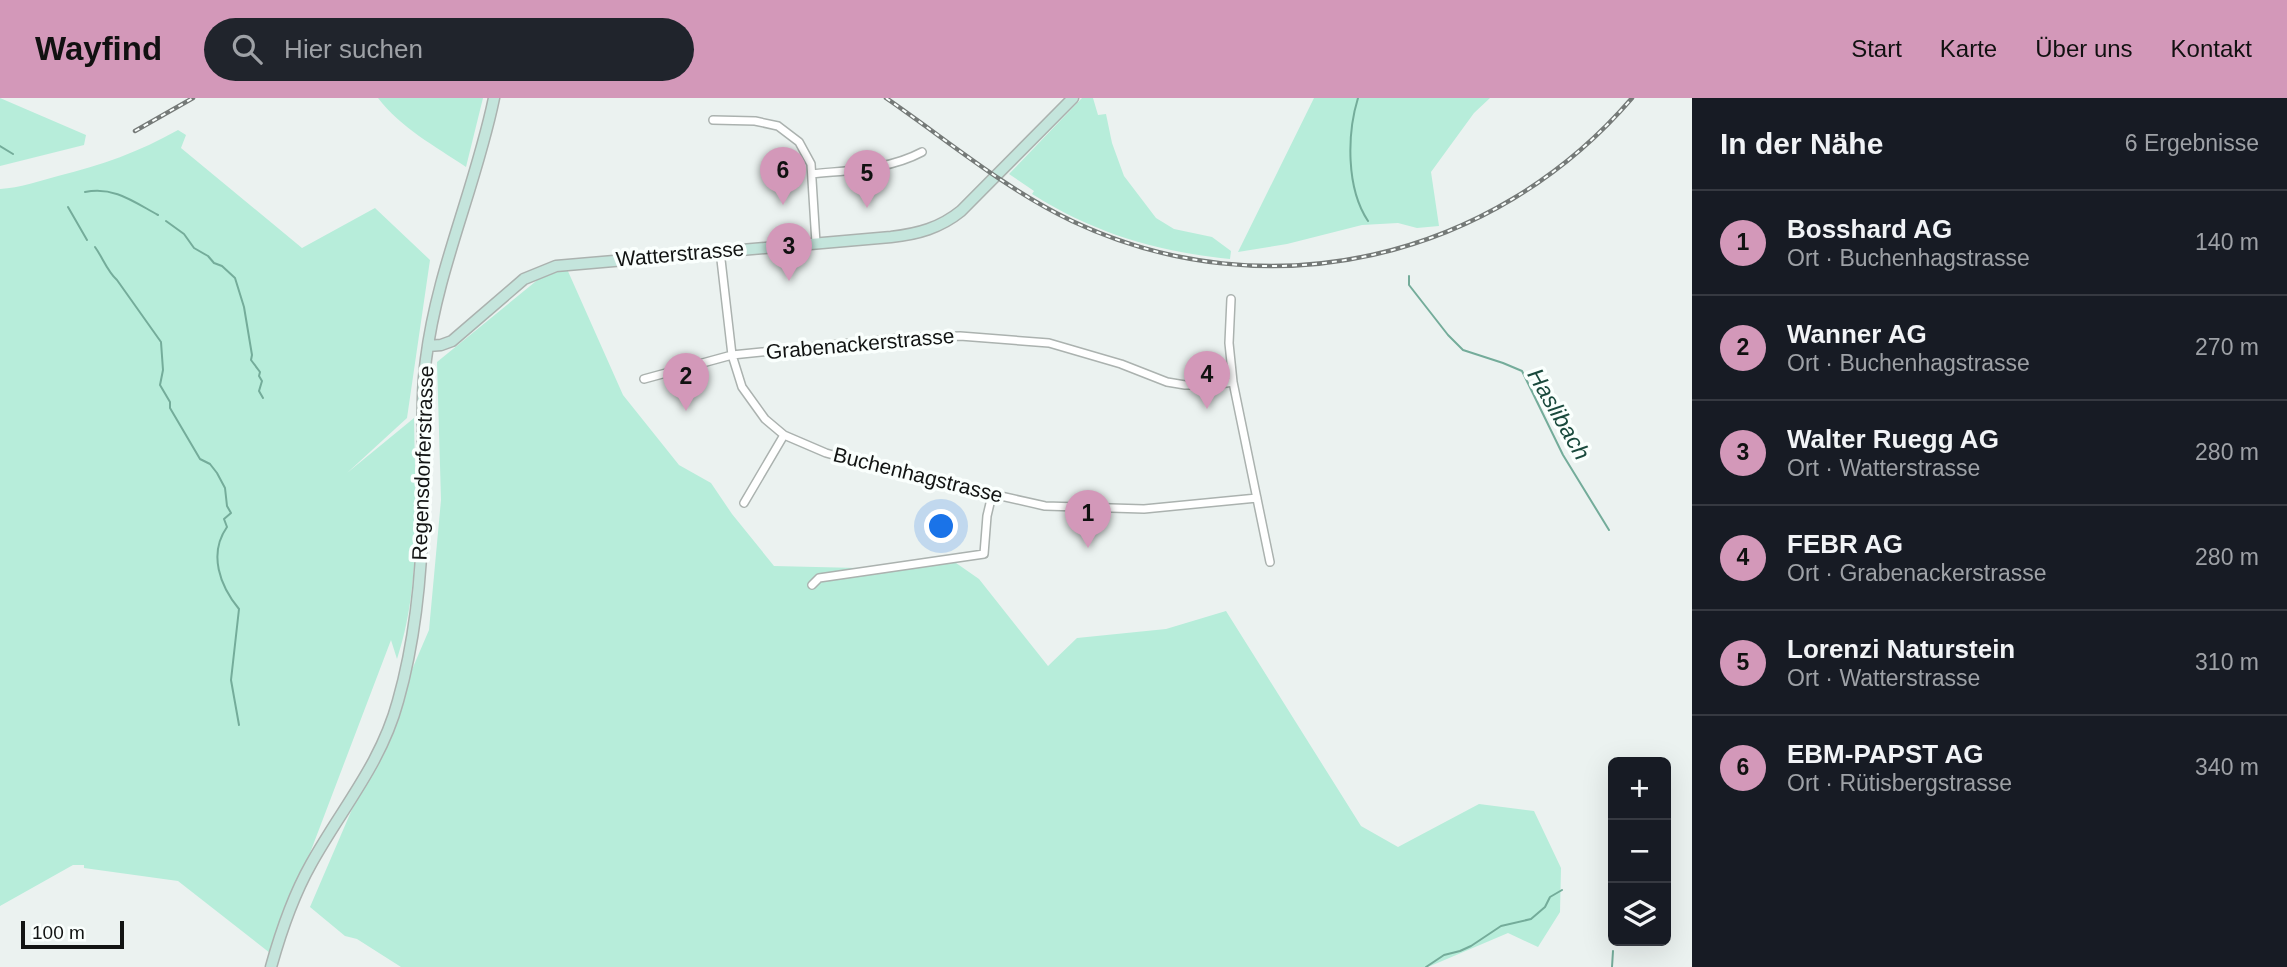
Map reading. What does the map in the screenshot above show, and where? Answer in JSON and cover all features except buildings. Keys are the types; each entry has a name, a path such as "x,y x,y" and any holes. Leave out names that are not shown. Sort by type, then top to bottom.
{"street":[{"name":"Regensdorferstrasse","path":"271,967 285,920 303,880 378,757 393,721 404,676 418,589 423,529 423,405 428,345 437,298 476,171 494,98"},
{"name":"Watterstrasse","path":"428,345 441,345 452,341 524,279 544,269 570,263 908,235 932,229 972,201 1073,98"},
{"path":"713,120 755,121 778,125 799,142 811,164 816,243"},
{"path":"812,174 881,167 905,161 922,152"},
{"name":"Buchenhagstrasse","path":"720,251 732,355 742,387 765,419 784,435 826,453 848,459 1045,506 1144,509 1257,498"},
{"path":"1231,299 1229,343 1233,382 1270,562"},
{"name":"Grabenackerstrasse","path":"644,379 732,355 900,338 960,336 1049,343 1121,364 1167,382 1200,386 1233,382"},
{"path":"744,503 784,435"},
{"path":"812,585 819,578 984,554 987,516 992,495"}],"green space":[{"path":"0,98 86,135 84,145 0,166"},
{"path":"378,98 483,98 466,167 408,127"},
{"path":"1082,98 1093,98 1098,115 1106,114 1112,143 1124,176 1156,218 1174,229 1212,237 1231,251 1230,259 1176,251 1103,230 1032,194 1034,191 1009,174"},
{"path":"1314,98 1490,98 1474,113 1431,172 1439,226 1417,228 1398,223 1362,225 1287,244 1238,252"},
{"path":"178,130 186,135 181,148 302,248 375,208 430,260 407,418 347,473 414,418 414,571 405,631 397,659 391,640 270,953 178,881 73,865 0,906 0,189 29,184 105,162"},
{"path":"567,269 623,395 679,465 711,483 774,566 858,568 946,556 979,579 1048,666 1077,638 1166,629 1226,611 1361,826 1398,847 1479,804 1534,811 1561,868 1560,912 1538,947 1508,933 1428,967 401,967 357,939 345,936 310,907 429,630 441,500 437,362 546,273"}],"waterway":[{"name":"Haslibach","path":"1358,98 1352,128 1352,177 1361,208 1368,221"},
{"path":"0,146 13,154"},
{"path":"85,192 115,193 158,215"},
{"path":"68,207 87,240"},
{"path":"166,221 184,234 194,248 235,278 244,307 251,360 260,372 262,381 259,391 263,398"},
{"path":"95,247 110,273 161,342 163,370 160,385 170,402 170,408 200,459 210,464 225,488 227,506 231,513 224,519 227,527 221,537 217,559 226,590 239,609 231,680 239,725"},
{"name":"Haslibach","path":"1409,276 1409,285 1463,350 1522,371 1563,455 1609,530"},
{"path":"1426,967 1444,955 1471,946 1501,926 1531,919 1545,907 1550,897 1562,890"},
{"path":"1612,967 1613,951"}],"railway":[{"path":"135,131 193,98"},
{"path":"886,98 1000,179 1072,221 1146,249 1222,263 1298,265 1373,255 1445,232 1513,198 1576,154 1632,98"}],"place":[{"name":"EBM-PAPST AG","path":"783,205"},
{"name":"Lorenzi Naturstein","path":"867,208"},
{"name":"Walter Ruegg AG","path":"789,281"},
{"name":"FEBR AG","path":"1207,409"},
{"name":"Wanner AG","path":"686,411"},
{"name":"Bosshard AG","path":"1088,548"}]}
